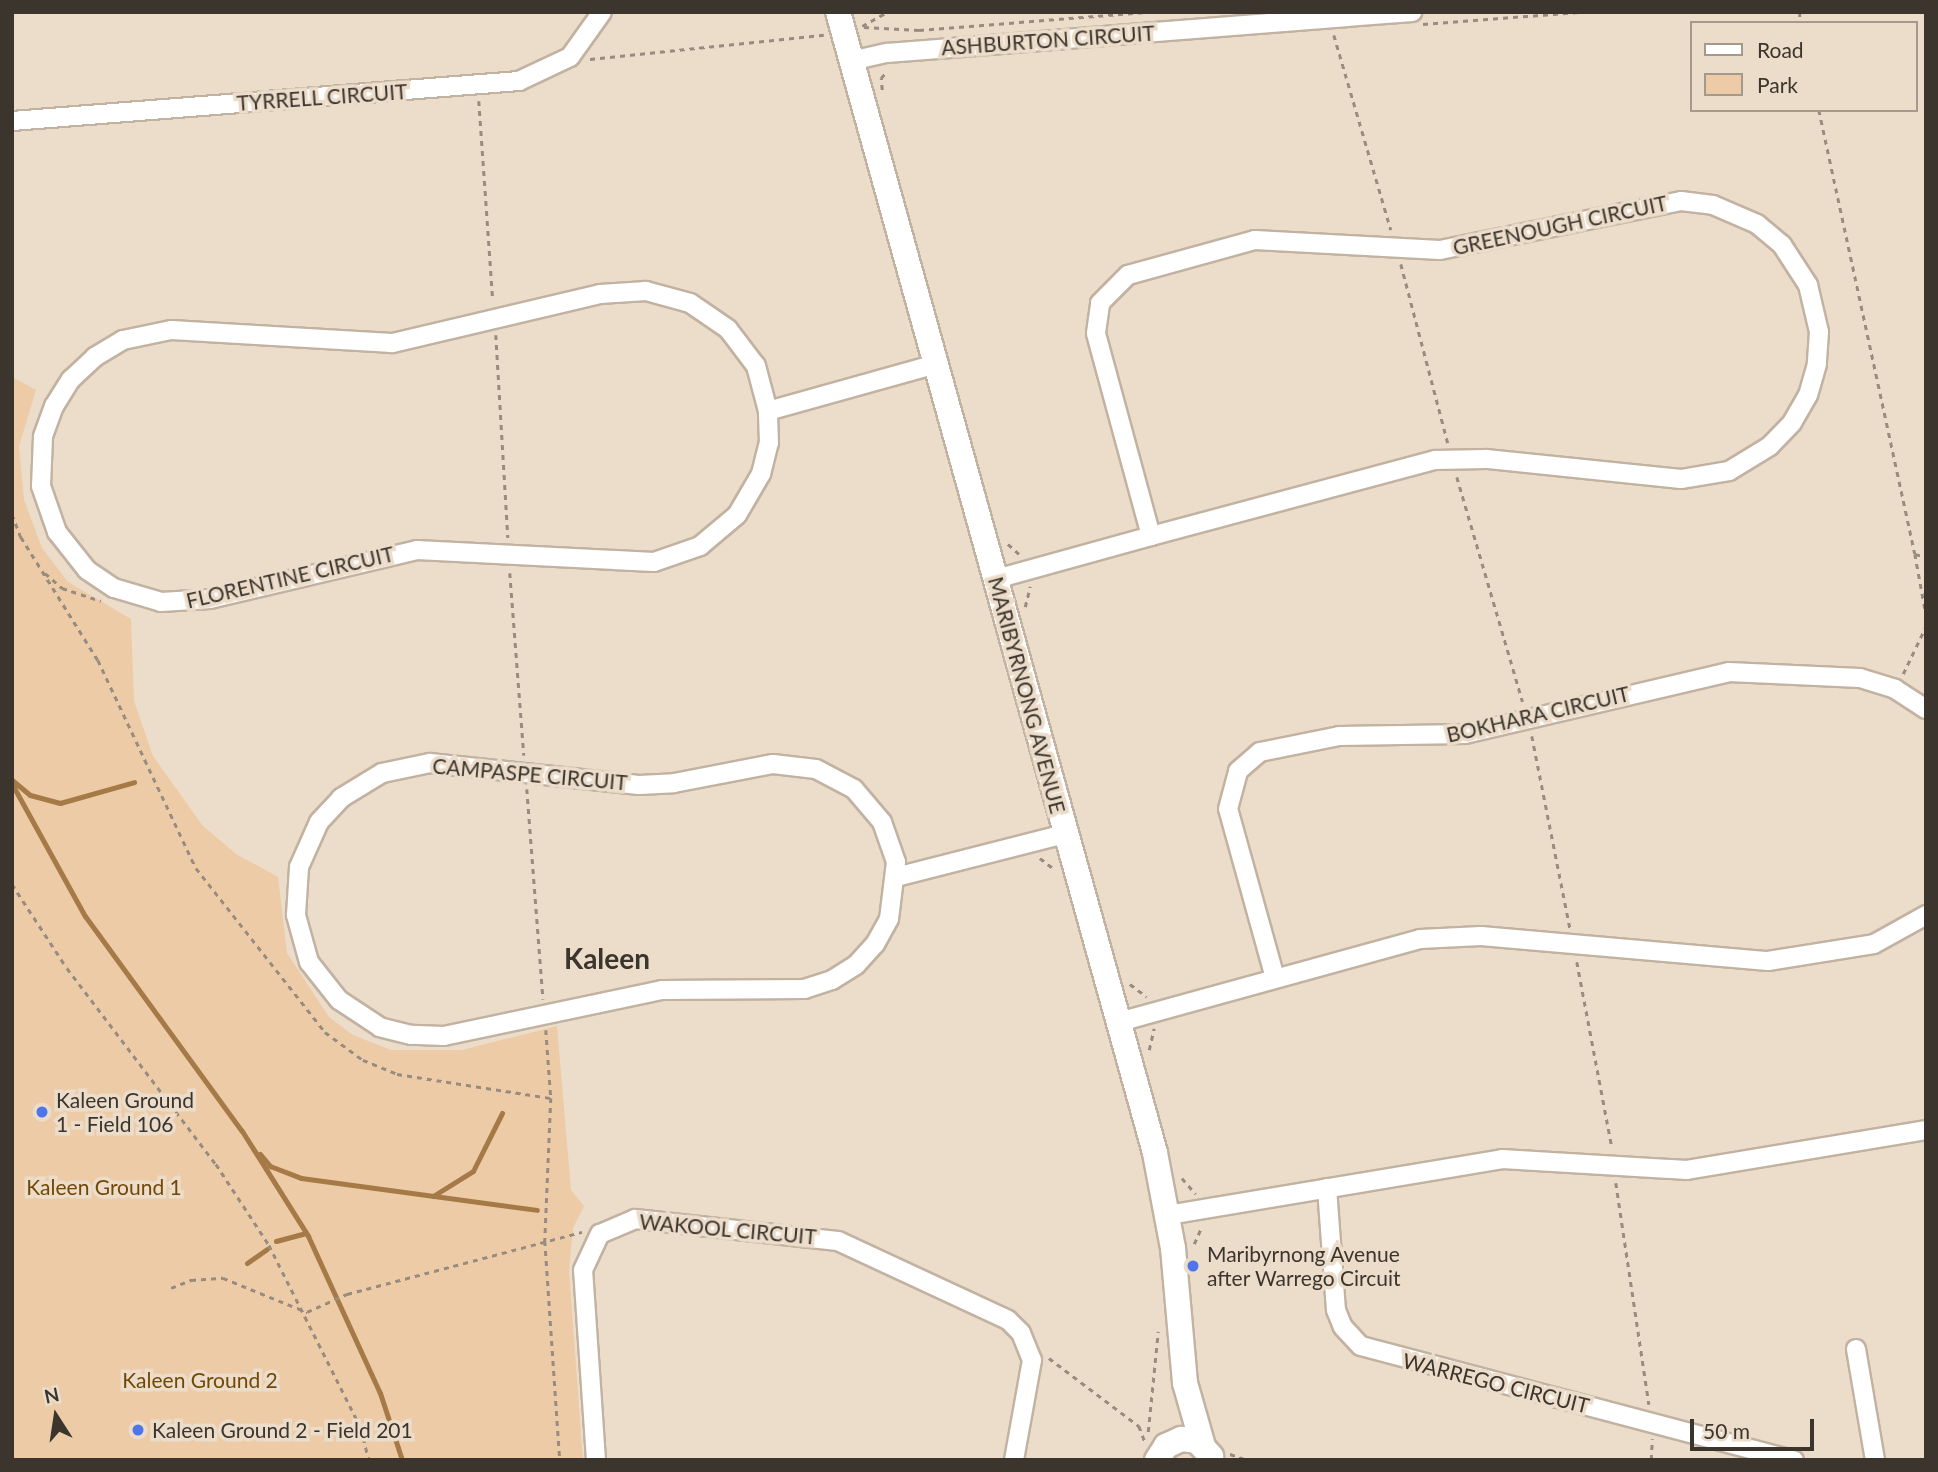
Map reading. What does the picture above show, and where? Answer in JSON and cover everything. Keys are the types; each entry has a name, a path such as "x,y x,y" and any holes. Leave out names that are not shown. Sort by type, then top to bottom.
{"street":[{"name":"TYRRELL CIRCUIT","path":"12,121 505,83 533,78 564,61 589,36 602,12"},
{"name":"ASHBURTON CIRCUIT","path":"851,61 887,52 1412,12"},
{"name":"MARIBYRNONG AVENUE","path":"835,29 851,61 1119,1022 1168,1215 1185,1383 1211,1456"},
{"name":"GREENOUGH CIRCUIT","path":"996,579 1435,460 1486,459 1681,479 1729,471 1770,446 1801,409 1817,364 1819,332 1814,300 1801,271 1770,234 1728,210 1681,201 1440,250 1255,240 1128,275 1100,303 1096,333 1152,536"},
{"name":"FLORENTINE CIRCUIT","path":"646,291 690,303 729,329 756,366 768,411 769,443 761,474 737,515 700,546 654,562 417,550 210,599 161,602 114,588 76,558 57,532 41,486 43,437 54,406 71,379 95,356 123,340 171,330 392,343 600,294 646,291"},
{"path":"768,411 936,364"},
{"name":"BOKHARA CIRCUIT","path":"1275,978 1228,808 1238,771 1259,752 1339,736 1465,734 1730,672 1844,676 1895,689 1926,709"},
{"name":"CAMPASPE CIRCUIT","path":"430,763 639,785 773,764 802,765 842,781 874,810 892,849 896,877 893,905 875,944 844,973 819,986 791,992 662,990 444,1036 396,1032 365,1020 339,1000 309,962 296,915 301,859 329,809 368,779 398,768 430,763"},
{"path":"896,877 1065,834"},
{"path":"1119,1022 1399,944 1461,936 1768,961 1874,944 1926,915"},
{"path":"1168,1215 1518,1158 1687,1170 1926,1130"},
{"name":"WARREGO CIRCUIT","path":"1327,1188 1336,1310 1343,1327 1362,1346 1794,1460"},
{"name":"WAKOOL CIRCUIT","path":"596,1460 583,1270 593,1242 607,1228 625,1220 645,1219 821,1236 999,1315 1026,1341"},
{"path":"1014,1460 1032,1369 1026,1341"},
{"path":"1856,1349 1875,1460"},
{"name":"MARIBYRNONG AVENUE","path":"1159,1449 1185,1383"},
{"path":"1159,1449 1189,1439 1211,1456"}],"path":[{"path":"835,29 887,12"},
{"path":"1054,12 1058,16"},
{"path":"564,61 835,29 919,30 1058,16 1146,12"},
{"path":"1819,112 1926,614"},
{"path":"12,514 21,537 97,660 196,868 325,1032 363,1059 397,1074 551,1098"},
{"path":"1915,554 1926,557"},
{"path":"1895,689 1926,626"},
{"path":"1032,842 1036,855 1056,874"},
{"path":"12,884 67,968 244,1203 307,1312 361,1427 369,1460"},
{"path":"171,1288 191,1280 223,1278 307,1312 347,1294 607,1228"},
{"path":"1148,1432 1159,1319"},
{"path":"1026,1341 1139,1426 1159,1449"}],"green space":[{"path":"12,377 36,390 19,446 24,500 42,548 68,582 131,619 134,701 153,756 202,825 236,854 278,877 287,953 329,1017 353,1035 391,1050 462,1050 557,1026 571,1190 584,1206 573,1228 569,1271 583,1460 12,1460"}],"waterway":[{"path":"12,780 30,795 60,803 134,782"},
{"path":"12,784 85,916 242,1131 308,1236 380,1393 402,1460"},
{"path":"433,1196 473,1171 502,1113"},
{"path":"260,1154 270,1166 301,1178 537,1210"},
{"path":"276,1241 306,1233"},
{"path":"247,1263 267,1249"}],"place":[{"name":"Kaleen Ground 1 - Field 106","path":"42,1112"},
{"name":"Maribyrnong Avenue after Warrego Circuit","path":"1193,1266"},
{"name":"Kaleen Ground 2 - Field 201","path":"138,1430"}],"district":[{"name":"Kaleen","path":"607,958"}],"park label":[{"name":"Kaleen Ground 1","path":"104,1187"},
{"name":"Kaleen Ground 2","path":"200,1380"}]}
